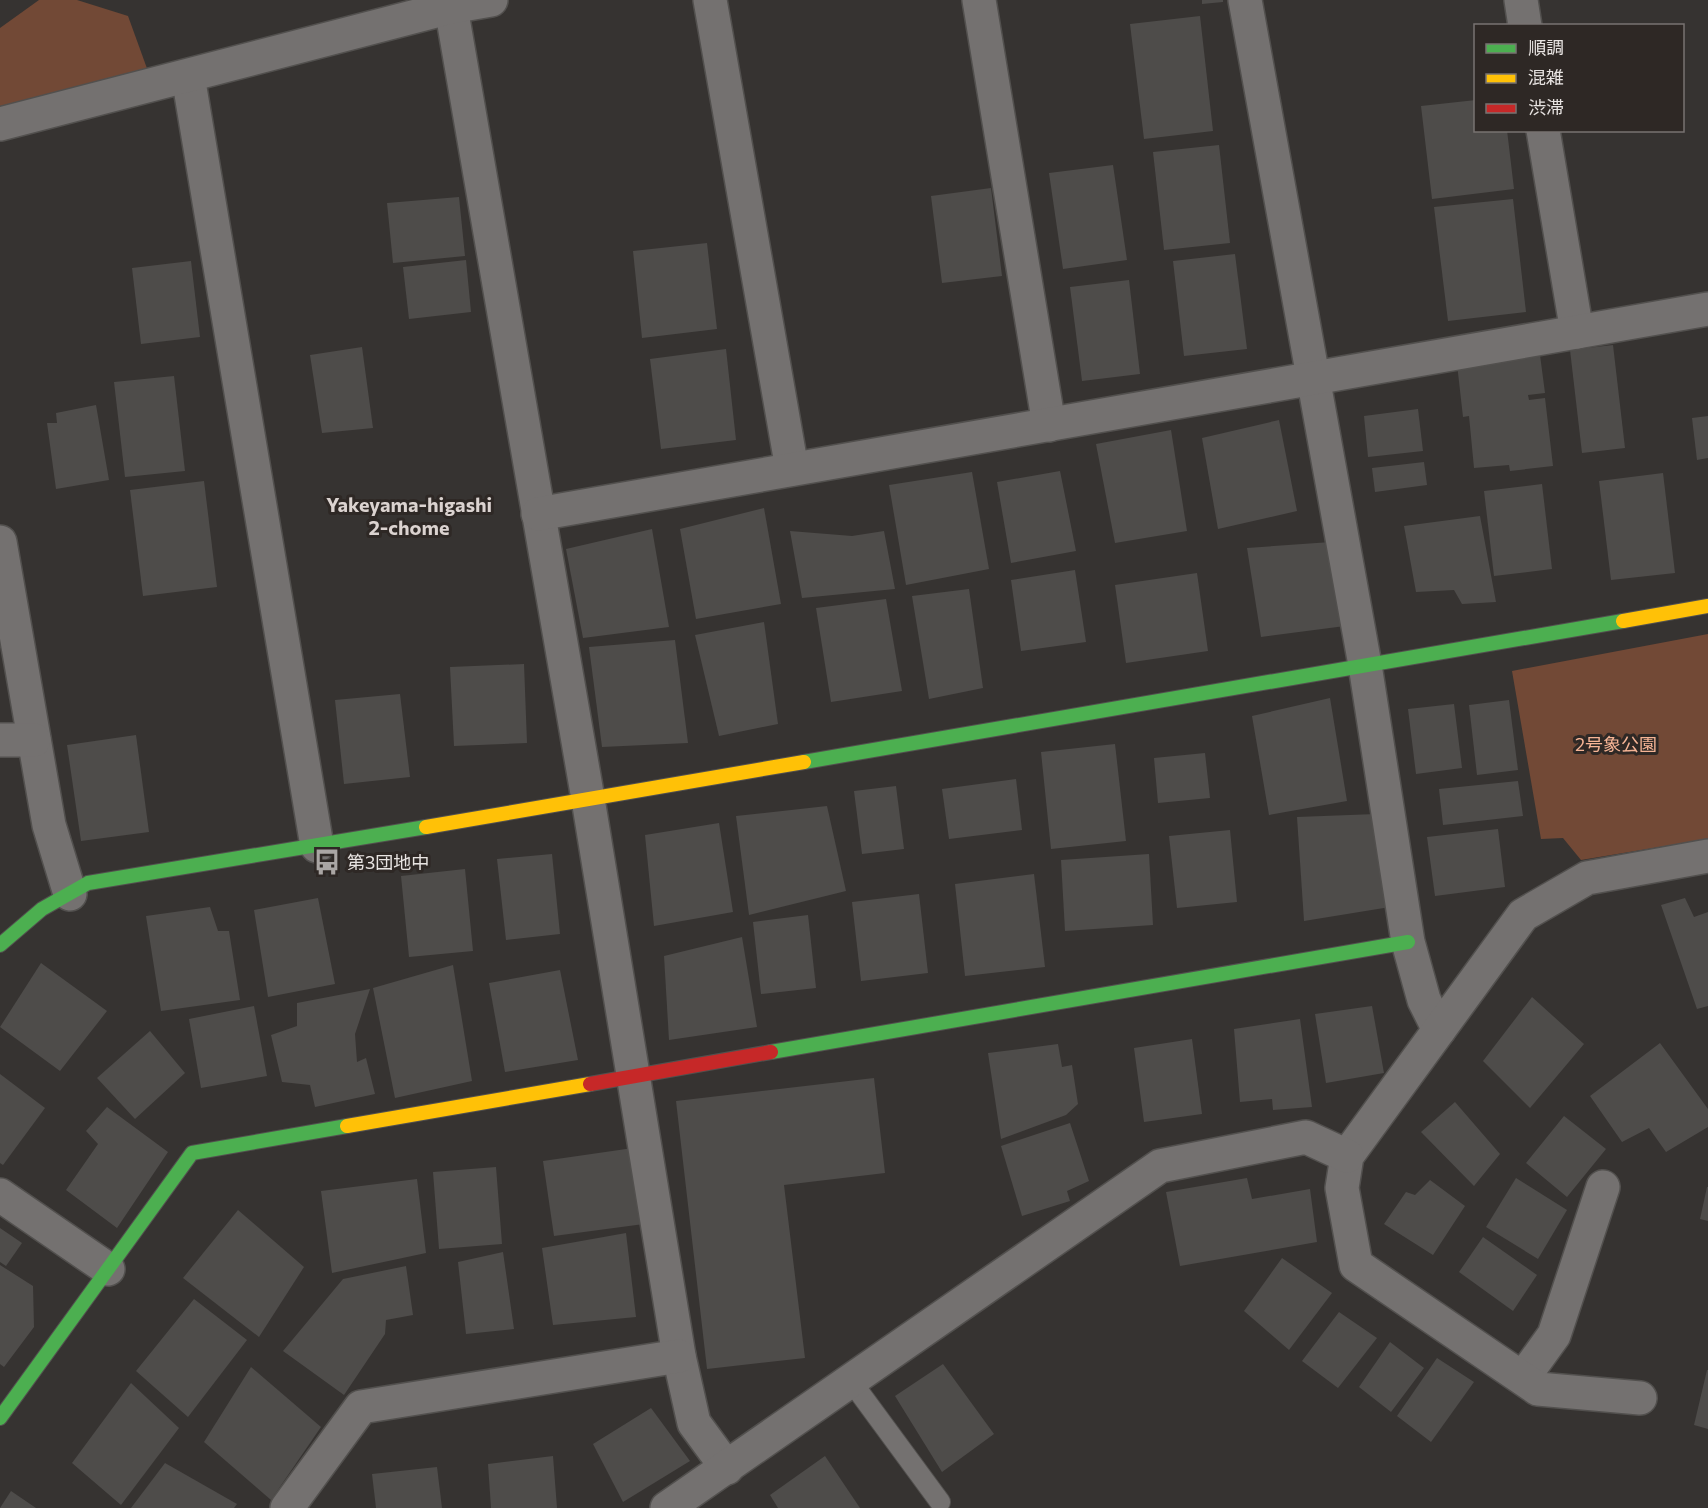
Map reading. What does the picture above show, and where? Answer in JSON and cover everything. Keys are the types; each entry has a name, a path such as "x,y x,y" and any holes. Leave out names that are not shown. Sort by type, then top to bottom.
{"street":[{"path":"0,124 452,7 491,0"},
{"path":"710,0 792,469"},
{"path":"979,0 1049,425"},
{"path":"1245,0 1365,665 1408,942 1424,1000 1439,1030"},
{"path":"1521,0 1525,24"},
{"path":"452,7 588,799 679,1356 694,1423 727,1468"},
{"path":"188,76 317,846"},
{"path":"1543,132 1577,332"},
{"path":"538,514 1708,309"},
{"path":"0,542 49,825 70,894"},
{"path":"0,945 42,909 88,883 317,846 1708,606"},
{"path":"0,740 34,740"},
{"path":"1640,1398 1538,1389 1356,1265 1342,1188 1347,1156 1523,915 1587,878 1708,856"},
{"path":"0,1418 192,1153 1408,942"},
{"path":"667,1508 1160,1166 1306,1137 1347,1156"},
{"path":"1523,1378 1554,1335 1603,1187"},
{"path":"0,1195 108,1269"},
{"path":"287,1508 361,1407 679,1356"}],"lane":[{"path":"851,1381 940,1502"}],"green space":[{"path":"39,0 77,0 128,16 153,85 0,124 0,28"},
{"name":"2号象公園","path":"1708,634 1708,839 1581,860 1563,838 1541,839 1512,671"}],"building":[{"path":"1202,0 1223,0 1223,2 1202,4"},
{"path":"1200,16 1213,131 1144,139 1130,24"},
{"path":"1474,100 1474,132 1507,132 1514,189 1432,199 1421,106"},
{"path":"1219,145 1230,243 1164,250 1153,152"},
{"path":"1113,165 1127,260 1063,269 1049,173"},
{"path":"991,188 1002,276 942,283 931,196"},
{"path":"459,197 465,256 393,263 387,203"},
{"path":"1513,199 1526,312 1448,321 1434,207"},
{"path":"707,243 717,329 642,338 633,251"},
{"path":"1235,254 1247,349 1184,356 1173,261"},
{"path":"466,260 471,312 409,319 403,267"},
{"path":"191,261 200,337 141,344 132,268"},
{"path":"1129,280 1140,374 1082,381 1070,287"},
{"path":"1613,345 1625,448 1582,453 1570,350"},
{"path":"362,347 373,428 322,433 310,355"},
{"path":"726,349 736,440 661,449 650,359"},
{"path":"1540,355 1545,393 1528,395 1529,400 1545,398 1553,466 1510,471 1509,465 1474,468 1469,416 1463,417 1457,364"},
{"path":"174,376 185,471 125,477 114,382"},
{"path":"96,405 109,480 56,489 47,423 57,423 56,413"},
{"path":"1418,409 1423,451 1368,457 1364,416"},
{"path":"1708,416 1708,458 1697,460 1692,418"},
{"path":"1279,420 1297,511 1218,529 1202,438"},
{"path":"1171,430 1187,531 1115,543 1096,444"},
{"path":"1424,462 1427,485 1375,492 1372,468"},
{"path":"1060,471 1076,551 1011,563 997,482"},
{"path":"972,472 989,569 906,585 889,485"},
{"path":"1663,473 1675,573 1611,580 1599,481"},
{"path":"204,481 217,587 143,596 130,490"},
{"path":"1542,484 1552,569 1494,576 1484,491"},
{"path":"764,508 781,604 696,619 680,529"},
{"path":"1480,516 1496,602 1462,604 1454,590 1416,592 1404,526"},
{"path":"652,529 669,627 583,638 566,549"},
{"path":"790,531 852,536 884,531 895,589 802,598"},
{"path":"1331,542 1345,626 1261,637 1247,548"},
{"path":"1075,570 1086,642 1021,651 1011,580"},
{"path":"1197,573 1208,651 1126,663 1115,585"},
{"path":"969,589 983,688 929,699 912,596"},
{"path":"886,599 902,691 831,702 816,608"},
{"path":"764,622 778,724 719,736 695,635"},
{"path":"675,640 688,743 602,747 589,647"},
{"path":"524,664 527,743 454,746 450,667"},
{"path":"400,694 410,777 344,784 335,700"},
{"path":"1330,698 1347,801 1269,815 1252,716"},
{"path":"1509,700 1518,770 1477,775 1469,705"},
{"path":"1454,704 1462,768 1416,774 1408,709"},
{"path":"136,735 149,832 81,841 67,745"},
{"path":"1115,744 1126,841 1051,849 1041,752"},
{"path":"1205,753 1210,798 1158,803 1154,758"},
{"path":"1016,779 1022,830 949,839 942,789"},
{"path":"1518,781 1523,816 1443,825 1439,789"},
{"path":"896,786 904,849 862,854 854,791"},
{"path":"827,806 846,891 749,915 736,816"},
{"path":"1376,814 1390,907 1304,921 1297,817"},
{"path":"719,823 733,912 654,926 645,835"},
{"path":"1498,829 1505,887 1435,896 1427,837"},
{"path":"1230,830 1237,902 1177,908 1169,836"},
{"path":"552,854 560,934 506,940 497,859"},
{"path":"1149,854 1153,925 1065,931 1061,860"},
{"path":"465,869 473,951 409,957 401,876"},
{"path":"1034,874 1045,967 965,976 955,884"},
{"path":"919,894 928,973 861,981 852,902"},
{"path":"318,898 335,984 268,997 254,910"},
{"path":"1685,898 1694,917 1708,912 1708,1006 1697,1009 1661,905"},
{"path":"210,907 218,931 229,931 240,1000 161,1011 146,916"},
{"path":"808,915 816,988 761,994 753,922"},
{"path":"742,937 757,1027 669,1040 664,956"},
{"path":"41,963 107,1011 60,1071 0,1027"},
{"path":"453,965 472,1081 395,1098 373,988"},
{"path":"560,970 578,1060 505,1072 489,983"},
{"path":"370,989 355,1034 357,1062 366,1058 375,1094 315,1107 310,1085 282,1082 271,1035 297,1026 297,1003"},
{"path":"1532,997 1584,1044 1530,1108 1483,1061"},
{"path":"254,1006 267,1076 201,1088 189,1019"},
{"path":"1372,1006 1384,1073 1326,1083 1315,1014"},
{"path":"1300,1019 1312,1107 1273,1110 1272,1099 1240,1102 1234,1029"},
{"path":"150,1031 185,1073 135,1119 97,1078"},
{"path":"1192,1039 1202,1114 1144,1122 1134,1048"},
{"path":"1660,1043 1708,1109 1708,1127 1666,1152 1649,1128 1622,1142 1590,1096"},
{"path":"1058,1044 1062,1067 1072,1065 1078,1104 1066,1115 1001,1139 988,1053"},
{"path":"0,1074 45,1108 3,1165 0,1163"},
{"path":"874,1078 885,1173 784,1185 805,1358 707,1369 676,1101"},
{"path":"1455,1102 1500,1154 1474,1186 1421,1132"},
{"path":"107,1107 168,1152 117,1228 66,1190 98,1144 86,1131"},
{"path":"1564,1116 1606,1149 1567,1197 1526,1163"},
{"path":"1070,1123 1089,1181 1067,1191 1070,1201 1022,1216 1001,1146"},
{"path":"633,1148 644,1224 554,1236 543,1161"},
{"path":"496,1167 502,1244 439,1249 433,1172"},
{"path":"1247,1178 1252,1199 1310,1189 1317,1242 1180,1266 1166,1192"},
{"path":"1516,1178 1567,1210 1538,1259 1486,1227"},
{"path":"417,1179 426,1253 332,1273 321,1191"},
{"path":"1430,1180 1465,1206 1433,1255 1384,1224 1406,1192 1415,1195"},
{"path":"1708,1187 1708,1221 1700,1219"},
{"path":"238,1210 304,1267 259,1337 183,1278"},
{"path":"0,1228 22,1243 6,1266 0,1262"},
{"path":"626,1233 636,1317 553,1325 542,1248"},
{"path":"1483,1237 1537,1275 1513,1311 1459,1272"},
{"path":"503,1252 514,1329 466,1334 458,1262"},
{"path":"1282,1258 1332,1293 1289,1350 1244,1311"},
{"path":"0,1265 33,1286 34,1327 4,1367 0,1364"},
{"path":"406,1266 413,1315 386,1320 385,1334 344,1395 283,1351 343,1279"},
{"path":"194,1299 247,1340 188,1417 136,1371"},
{"path":"1339,1312 1377,1338 1338,1388 1302,1361"},
{"path":"1390,1342 1424,1368 1391,1412 1359,1387"},
{"path":"1437,1358 1474,1382 1431,1442 1397,1416"},
{"path":"943,1364 994,1434 942,1472 895,1396"},
{"path":"251,1367 321,1427 271,1500 204,1442"},
{"path":"1708,1370 1708,1429 1694,1425"},
{"path":"131,1383 179,1428 121,1505 72,1463"},
{"path":"651,1408 690,1461 623,1502 593,1444"},
{"path":"553,1456 557,1508 491,1508 488,1464"},
{"path":"825,1456 860,1508 778,1508 770,1495"},
{"path":"165,1463 237,1504 234,1508 131,1508"},
{"path":"437,1467 442,1508 376,1508 372,1474"},
{"path":"11,1491 36,1508 0,1508"}],"traffic: fast":[{"path":"804,762 1623,621"},
{"path":"0,945 42,909 88,883 426,827"},
{"path":"771,1052 1408,942"},
{"path":"0,1418 192,1153 347,1126"}],"traffic: slow":[{"path":"1623,621 1708,606"},
{"path":"426,827 804,762"},
{"path":"347,1126 590,1084"}],"traffic: jam":[{"path":"590,1084 771,1052"}],"place":[{"name":"第3団地中","path":"327,862"}],"district":[{"name":"Yakeyama-higashi 2-chome","path":"409,516"}]}
